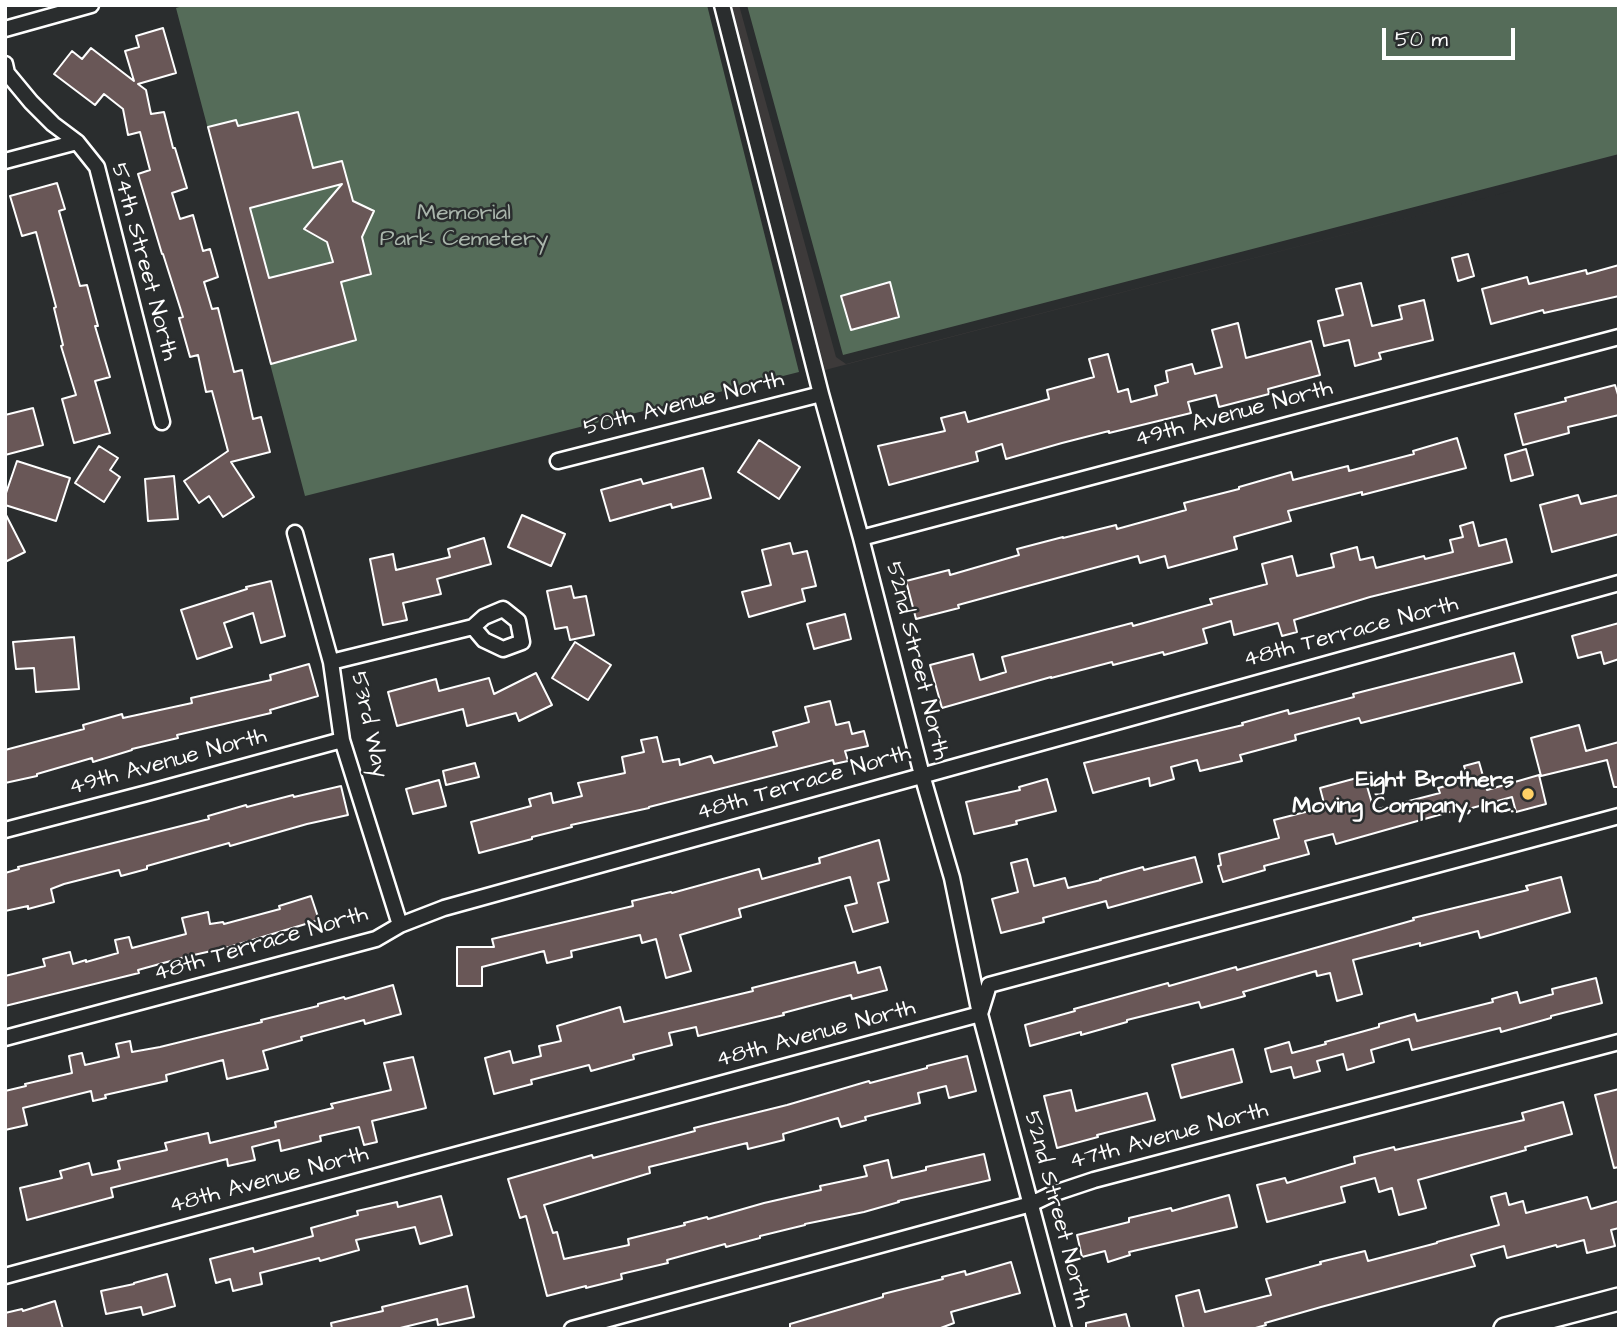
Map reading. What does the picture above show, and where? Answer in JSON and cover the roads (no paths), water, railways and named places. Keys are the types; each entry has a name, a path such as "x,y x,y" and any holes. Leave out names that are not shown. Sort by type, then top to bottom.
{"street":[{"path":"5,29 91,5"},
{"name":"52nd Street North","path":"722,5 821,394 952,878 980,1014 1064,1329"},
{"name":"54th Street North","path":"5,64 7,73 31,102 53,124 78,142 97,167 162,422"},
{"path":"5,162 78,142"},
{"name":"49th Avenue North","path":"861,538 1619,337"},
{"name":"50th Avenue North","path":"558,461 821,394"},
{"name":"53rd Way","path":"295,533 331,662 342,740 400,925"},
{"name":"48th Terrace North","path":"5,1038 376,940 400,925 444,908 1619,583"},
{"path":"331,662 473,627"},
{"name":"49th Avenue North","path":"5,830 342,740"},
{"path":"980,1014 989,985 1619,816"},
{"name":"48th Avenue North","path":"5,1276 980,1014"},
{"name":"47th Avenue North","path":"572,1329 1031,1204 1094,1180 1619,1042"},
{"path":"1505,1329 1619,1299"}],"place":[{"name":"Eight Brothers Moving Company, Inc.","path":"1528,794"}],"park label":[{"name":"Memorial Park Cemetery","path":"464,227"}]}
